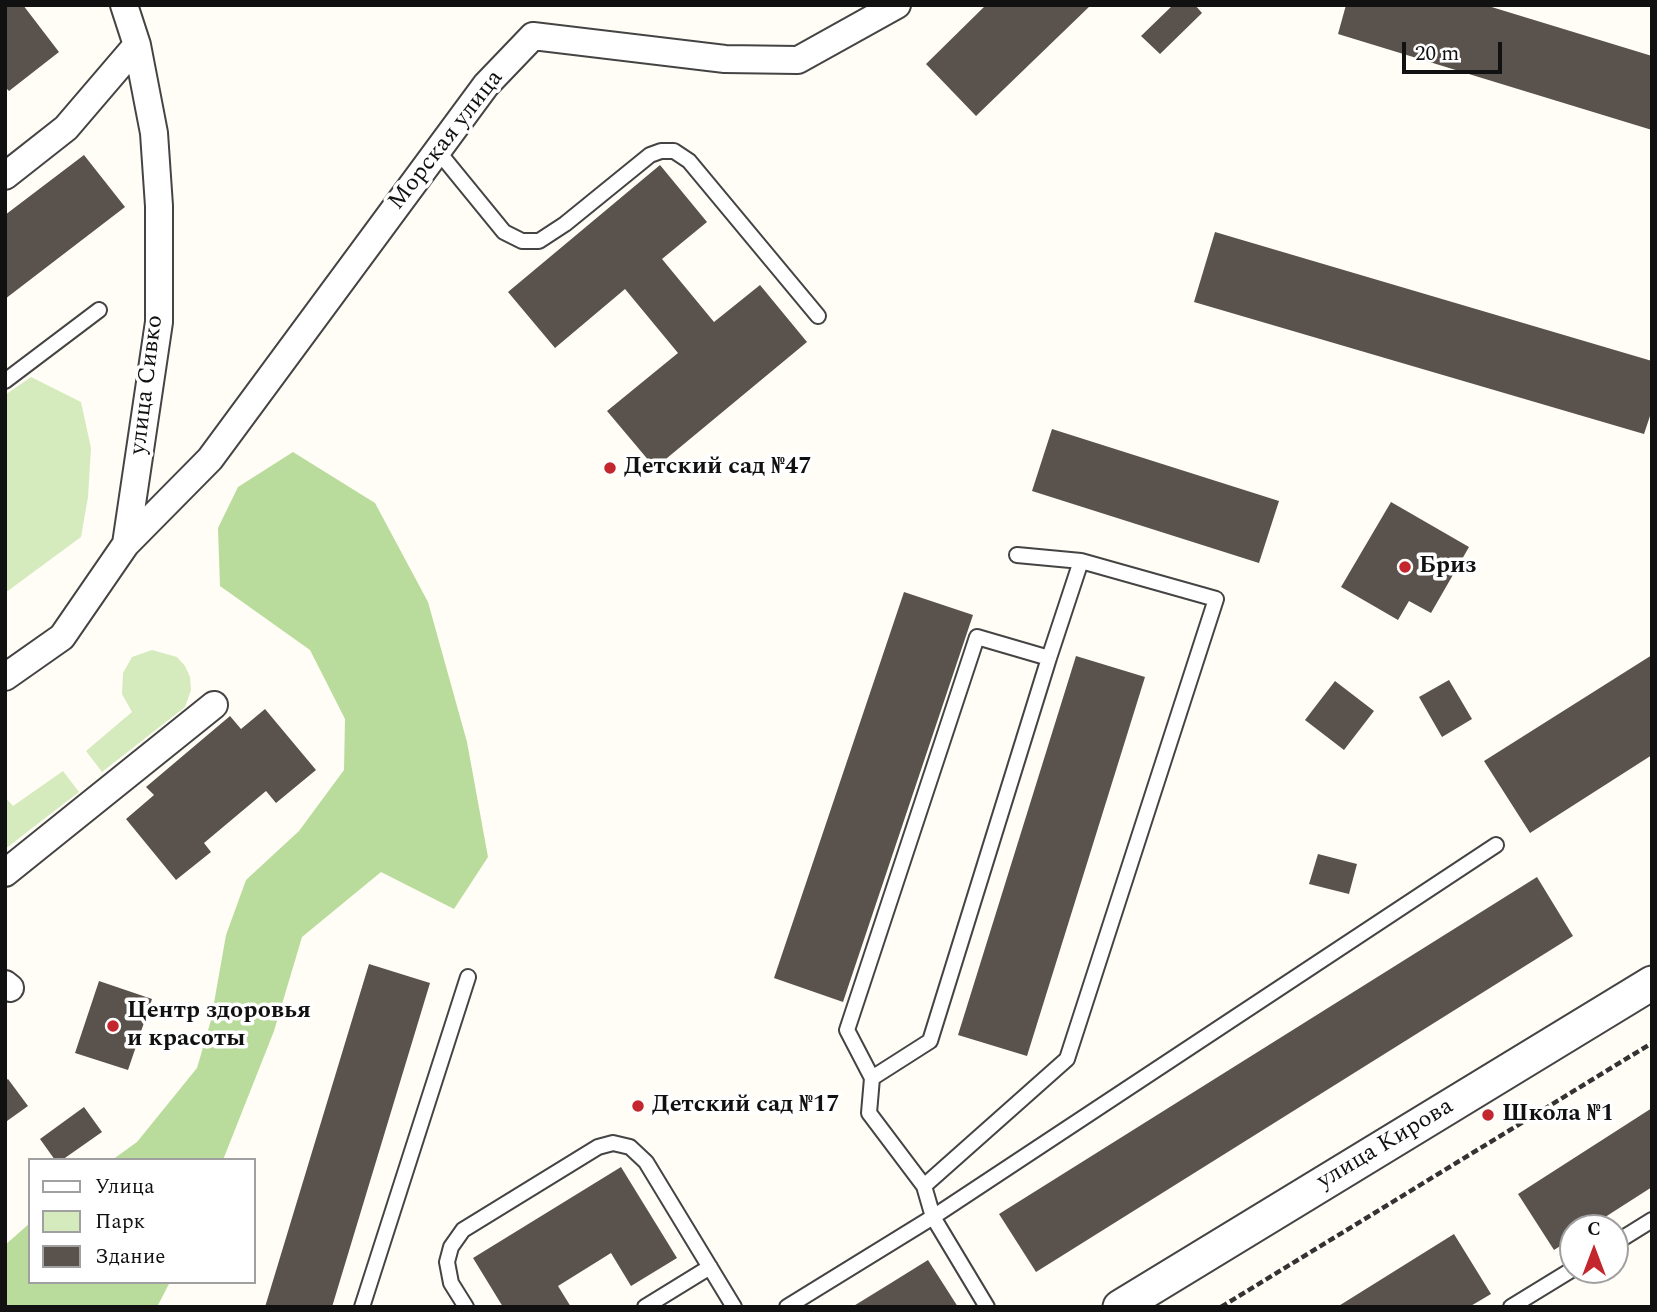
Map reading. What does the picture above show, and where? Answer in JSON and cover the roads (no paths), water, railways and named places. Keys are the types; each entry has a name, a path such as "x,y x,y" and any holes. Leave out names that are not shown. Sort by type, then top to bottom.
{"street":[{"name":"улица Сивко","path":"5,677 62,637 127,544 159,322 159,206 154,133 137,45 124,5"},
{"name":"Морская улица","path":"127,544 210,459 485,85 533,36 725,59 798,60 897,5"},
{"path":"5,176 66,128 137,45"},
{"path":"5,873 214,705"},
{"name":"улица Кирова","path":"1120,1307 1652,983"}],"lane":[{"path":"437,150 504,232 522,241 539,241 565,224 650,155 661,151 674,151 689,161 818,316"},
{"path":"5,381 99,310"},
{"path":"924,1186 1067,1059 1216,598 1081,561 1017,555"},
{"path":"872,1078 930,1041 1081,561"},
{"path":"987,1307 933,1217 924,1186 869,1113 872,1078 847,1030 977,637 1049,658"},
{"path":"787,1307 933,1217 1496,845"},
{"path":"362,1307 468,977"},
{"path":"466,1307 451,1283 447,1262 451,1247 463,1230 598,1147 613,1143 630,1147 646,1163 734,1307"},
{"path":"1629,1234 1652,1220"},
{"path":"645,1307 710,1267"},
{"path":"1511,1307 1559,1278"}],"place":[{"name":"Детский сад №47","path":"610,468"},
{"name":"Бриз","path":"1405,567"},
{"name":"Центр здоровья и красоты","path":"113,1026"},
{"name":"Детский сад №17","path":"638,1106"},
{"name":"Школа №1","path":"1488,1115"}]}
